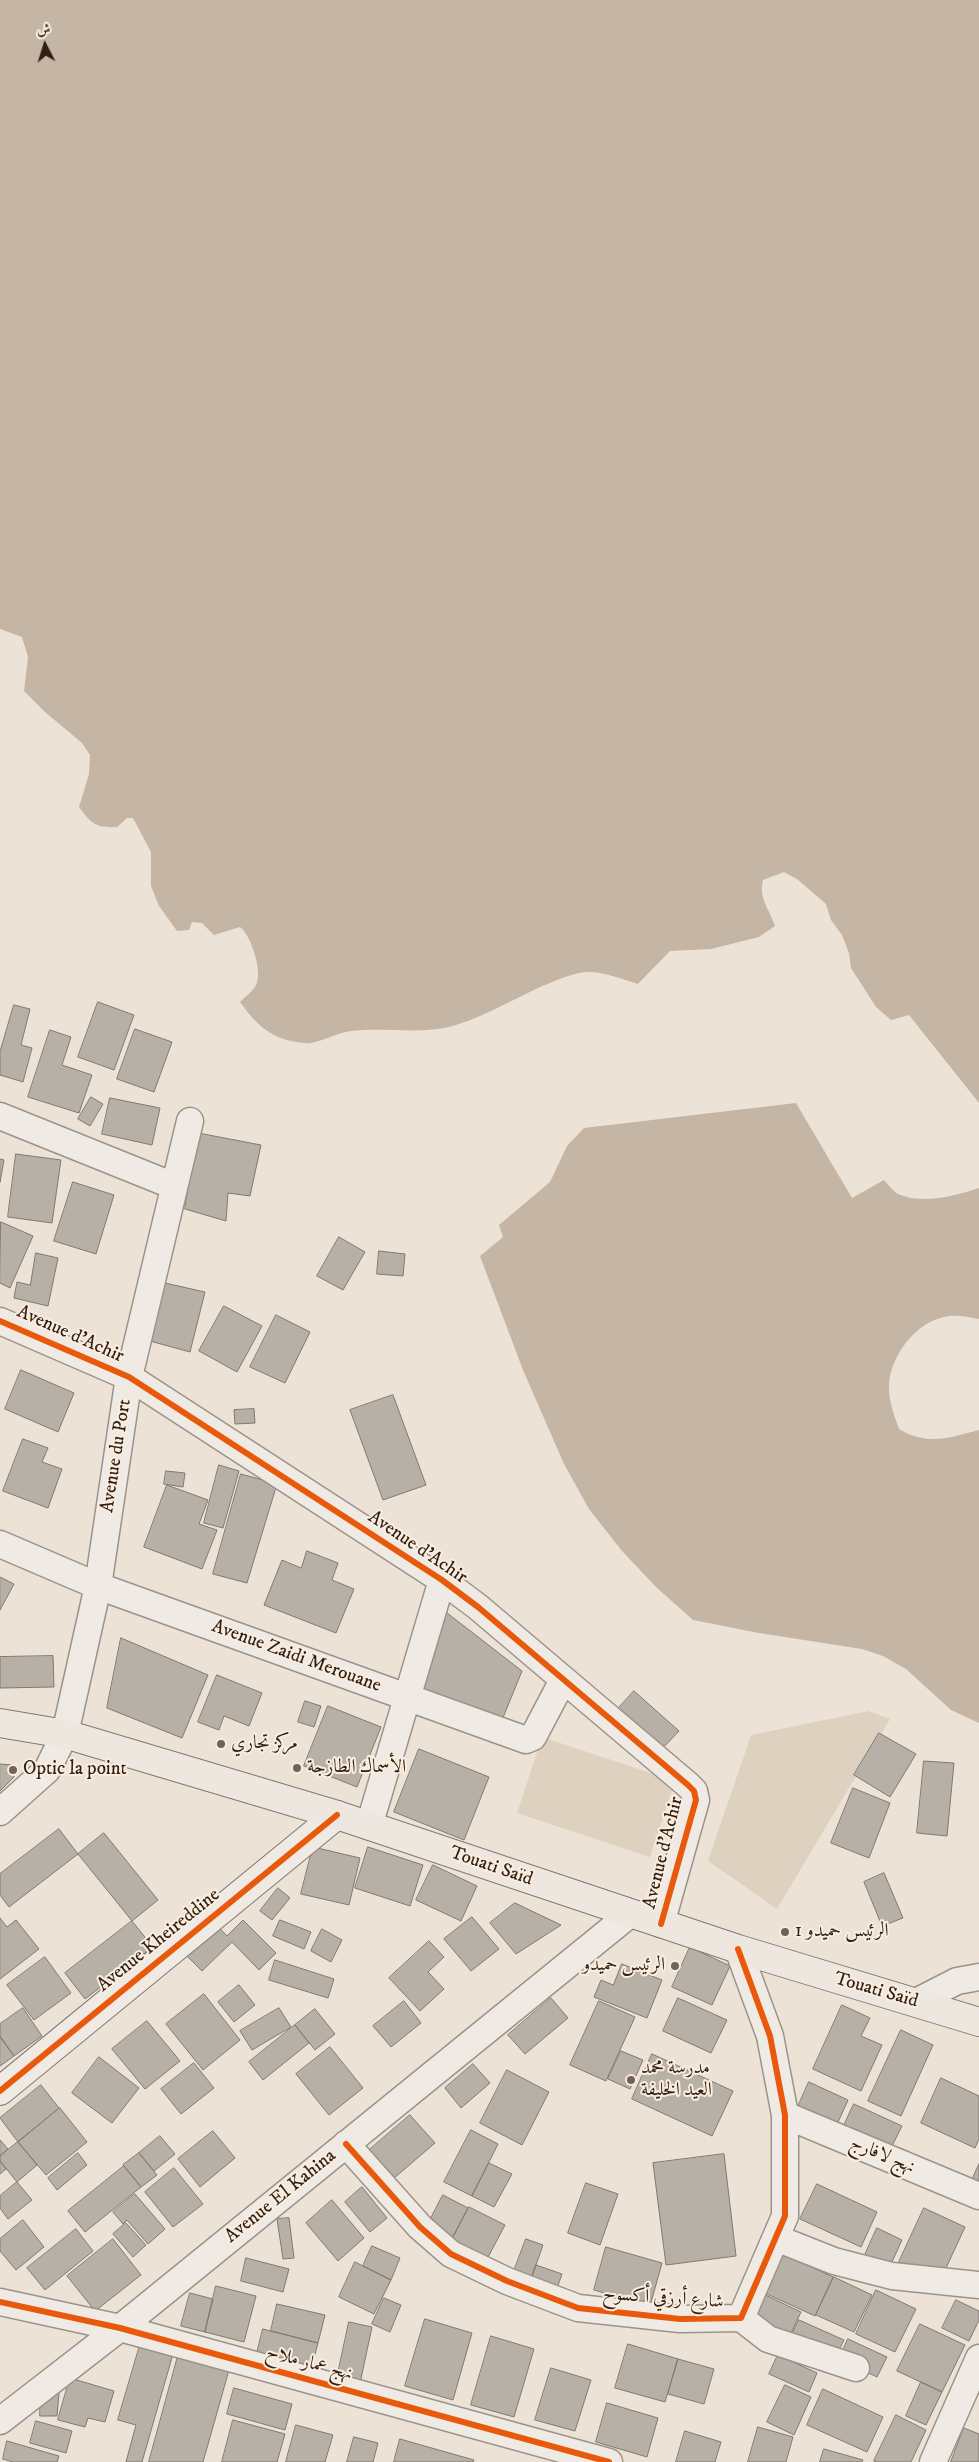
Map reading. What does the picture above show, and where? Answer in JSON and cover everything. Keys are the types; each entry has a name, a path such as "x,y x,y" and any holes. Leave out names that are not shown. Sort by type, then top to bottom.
{"main road":[{"name":"Touati Saïd","path":"0,1722 65,1734 337,1815 821,1976 916,2002 979,2022"}],"street":[{"path":"0,1116 174,1186"},
{"name":"Avenue du Port","path":"0,1812 47,1770 65,1734 98,1586 129,1377 190,1121"},
{"name":"Avenue d'Achir","path":"0,1321 129,1377 442,1580 478,1607 694,1791 696,1800 661,1924"},
{"name":"Avenue Zaidi Merouane","path":"0,1544 98,1586 526,1740 530,1740 563,1680"},
{"path":"369,1826 442,1580"},
{"name":"Avenue Kheireddine","path":"0,2090 337,1815"},
{"name":"Avenue El Kahina","path":"0,2421 120,2328 630,1914"},
{"name":"شارع أرزقي أكسوح","path":"346,2144 426,2232 451,2254 506,2281 578,2308 680,2319 741,2318 785,2216 785,2116 770,2036 738,1949"},
{"path":"916,2002 957,1981 979,1977"},
{"path":"953,2013 979,2030"},
{"name":"نهج لافارج","path":"785,2116 979,2196"},
{"path":"776,2238 834,2261 892,2276 979,2284"},
{"name":"نهج عمار ملاح","path":"0,2302 120,2328 609,2462"},
{"path":"741,2318 768,2339 856,2368"},
{"path":"933,2462 979,2358"}],"shaded area":[{"path":"0,0 979,0 979,1103 909,1015 891,1020 876,1007 851,968 849,953 842,935 831,920 826,904 797,879 784,872 763,880 762,886 763,898 775,926 759,937 711,949 670,951 638,984 602,973 579,973 548,984 485,1014 453,1026 428,1030 351,1031 309,1043 278,1037 251,1017 240,1002 256,985 258,972 252,945 244,931 240,927 214,935 202,923 192,922 189,930 177,931 159,906 151,886 151,852 133,818 127,818 117,827 99,826 91,821 79,807 89,774 90,755 82,743 45,712 24,691 28,657 22,637 0,629"},
{"path":"796,1103 852,1198 884,1180 898,1194 917,1199 939,1198 979,1188 979,1319 948,1316 933,1320 914,1333 906,1342 894,1363 889,1384 889,1396 899,1429 909,1434 929,1439 938,1439 979,1430 979,1723 951,1710 906,1669 883,1656 862,1649 759,1633 693,1620 657,1588 622,1551 589,1509 564,1464 523,1370 480,1256 503,1237 499,1225 550,1182 567,1146 584,1128"},
{"path":"869,1711 890,1719 777,1909 708,1861 751,1735"},
{"path":"542,1737 675,1781 650,1857 517,1813"}],"building":[{"path":"98,1002 134,1015 114,1070 78,1057"},
{"path":"14,1005 30,1009 21,1045 32,1048 23,1082 0,1075 0,1052"},
{"path":"135,1029 172,1042 154,1092 117,1079"},
{"path":"50,1030 71,1037 62,1065 92,1075 79,1113 28,1097"},
{"path":"91,1097 103,1104 90,1126 78,1119"},
{"path":"110,1098 160,1108 152,1145 102,1134"},
{"path":"198,1133 261,1145 250,1196 228,1193 226,1221 185,1209"},
{"path":"16,1154 61,1160 52,1223 8,1217"},
{"path":"0,1159 4,1160 0,1182"},
{"path":"73,1182 114,1195 96,1254 54,1241"},
{"path":"1,1222 33,1236 10,1288 0,1283"},
{"path":"339,1237 365,1252 343,1290 317,1276"},
{"path":"379,1251 405,1254 403,1276 377,1274"},
{"path":"36,1253 58,1258 48,1306 14,1298 17,1282 30,1285"},
{"path":"165,1283 205,1292 190,1352 150,1341"},
{"path":"224,1306 262,1326 237,1372 199,1351"},
{"path":"276,1315 310,1332 285,1383 250,1367"},
{"path":"21,1370 74,1393 58,1432 5,1409"},
{"path":"393,1395 426,1485 383,1500 350,1410"},
{"path":"254,1409 255,1423 235,1424 234,1410"},
{"path":"23,1439 48,1448 42,1462 62,1469 48,1508 3,1491"},
{"path":"219,1465 239,1471 223,1528 204,1523"},
{"path":"166,1471 185,1473 183,1487 164,1484"},
{"path":"241,1474 277,1484 247,1583 213,1574"},
{"path":"167,1485 208,1500 199,1524 217,1530 202,1569 144,1547"},
{"path":"307,1551 338,1563 332,1580 354,1589 336,1633 264,1605 282,1560 301,1568"},
{"path":"0,1577 14,1584 0,1610"},
{"path":"442,1609 522,1671 498,1730 416,1698"},
{"path":"121,1638 208,1675 182,1738 107,1708"},
{"path":"53,1656 54,1687 0,1688 0,1657"},
{"path":"217,1675 262,1693 249,1726 224,1716 219,1730 198,1722"},
{"path":"634,1691 679,1731 661,1750 616,1711"},
{"path":"305,1701 321,1706 314,1727 298,1722"},
{"path":"328,1706 381,1727 357,1787 304,1766"},
{"path":"879,1733 916,1754 890,1797 854,1775"},
{"path":"419,1749 489,1777 464,1840 394,1812"},
{"path":"924,1761 954,1763 947,1836 917,1833"},
{"path":"0,1764 12,1765 14,1777 0,1791"},
{"path":"853,1788 890,1803 869,1858 831,1843"},
{"path":"59,1829 78,1854 9,1907 0,1895 0,1874"},
{"path":"104,1833 158,1900 132,1921 78,1854"},
{"path":"313,1847 360,1858 349,1905 301,1894"},
{"path":"368,1847 423,1865 410,1906 355,1888"},
{"path":"433,1865 477,1886 461,1921 416,1900"},
{"path":"884,1873 903,1918 882,1926 864,1882"},
{"path":"278,1888 290,1898 272,1920 260,1911"},
{"path":"515,1903 561,1925 516,1954 490,1923"},
{"path":"472,1917 499,1949 471,1971 444,1939"},
{"path":"0,1918 7,1927 16,1920 39,1949 0,1979"},
{"path":"212,1920 227,1936 243,1920 276,1953 259,1970 232,1942 202,1971 181,1950"},
{"path":"280,1920 311,1932 304,1949 273,1936"},
{"path":"132,1921 153,1947 85,1999 65,1973"},
{"path":"322,1929 342,1940 331,1962 311,1951"},
{"path":"429,1941 444,1957 428,1972 444,1989 420,2011 389,1978"},
{"path":"690,1947 730,1966 712,2005 672,1987"},
{"path":"45,1957 71,1993 34,2020 7,1985"},
{"path":"275,1960 334,1979 328,1998 269,1980"},
{"path":"622,1964 662,1980 647,2018 594,1997 601,1980 613,1985"},
{"path":"239,1985 255,2005 234,2022 218,2002"},
{"path":"204,1994 240,2040 203,2070 166,2024"},
{"path":"551,1998 568,2018 525,2054 508,2035"},
{"path":"678,1998 727,2020 711,2053 663,2031"},
{"path":"404,2001 421,2023 391,2047 373,2026"},
{"path":"599,2001 635,2017 606,2081 570,2065"},
{"path":"842,2005 870,2018 861,2036 882,2045 861,2091 813,2069"},
{"path":"23,2008 42,2036 14,2056 0,2036 0,2024"},
{"path":"279,2008 291,2027 252,2050 240,2031"},
{"path":"315,2009 335,2034 315,2050 295,2025"},
{"path":"147,2021 180,2061 145,2089 112,2049"},
{"path":"295,2025 309,2043 263,2080 249,2062"},
{"path":"901,2030 933,2045 901,2116 868,2101"},
{"path":"0,2037 14,2056 0,2066"},
{"path":"330,2047 363,2088 329,2115 296,2074"},
{"path":"621,2051 643,2060 630,2089 608,2079"},
{"path":"652,2054 733,2091 712,2136 632,2099"},
{"path":"99,2057 139,2088 112,2123 72,2093"},
{"path":"194,2063 214,2088 181,2114 161,2089"},
{"path":"473,2064 490,2083 461,2108 445,2088"},
{"path":"507,2070 549,2092 522,2145 480,2123"},
{"path":"941,2078 979,2096 979,2139 975,2148 921,2123"},
{"path":"809,2082 848,2100 834,2131 795,2113"},
{"path":"41,2085 59,2108 18,2142 0,2118"},
{"path":"854,2104 902,2126 886,2158 839,2136"},
{"path":"60,2108 87,2142 46,2175 18,2142"},
{"path":"410,2115 435,2143 393,2179 368,2151"},
{"path":"471,2130 498,2144 472,2196 444,2182"},
{"path":"213,2131 235,2158 200,2187 178,2159"},
{"path":"160,2136 175,2154 154,2171 139,2153"},
{"path":"0,2140 8,2149 0,2156"},
{"path":"18,2142 37,2165 17,2182 0,2161 0,2156"},
{"path":"78,2153 87,2165 57,2190 48,2178"},
{"path":"139,2153 157,2175 141,2187 123,2165"},
{"path":"724,2154 736,2256 666,2265 653,2163"},
{"path":"0,2161 6,2169 0,2174"},
{"path":"489,2163 512,2174 494,2207 472,2196"},
{"path":"979,2164 979,2194 968,2189"},
{"path":"124,2166 141,2187 85,2232 68,2211"},
{"path":"174,2168 203,2204 173,2227 145,2192"},
{"path":"17,2182 32,2200 8,2219 0,2208 0,2196"},
{"path":"586,2183 618,2194 600,2245 568,2233"},
{"path":"817,2184 877,2212 861,2247 800,2219"},
{"path":"362,2187 387,2218 370,2232 345,2202"},
{"path":"135,2194 165,2229 148,2244 127,2220 123,2224 113,2212"},
{"path":"443,2195 468,2208 450,2243 425,2230"},
{"path":"332,2200 364,2238 338,2261 306,2223"},
{"path":"469,2207 505,2225 486,2261 450,2243"},
{"path":"924,2208 965,2227 940,2281 899,2262"},
{"path":"289,2218 294,2258 283,2259 277,2219"},
{"path":"23,2220 44,2247 16,2270 0,2251 0,2239"},
{"path":"126,2223 146,2245 133,2257 113,2234"},
{"path":"877,2228 902,2240 885,2277 860,2266"},
{"path":"76,2229 93,2251 45,2290 27,2268"},
{"path":"113,2239 141,2275 95,2311 67,2276"},
{"path":"526,2239 543,2245 529,2285 511,2279"},
{"path":"372,2246 400,2258 391,2280 363,2266"},
{"path":"606,2247 662,2263 650,2306 594,2290"},
{"path":"776,2251 833,2277 815,2316 758,2290"},
{"path":"246,2258 289,2269 283,2292 241,2281"},
{"path":"355,2262 391,2280 374,2314 339,2297"},
{"path":"536,2265 562,2274 555,2294 529,2285"},
{"path":"834,2277 872,2295 854,2332 816,2315"},
{"path":"216,2286 256,2296 244,2342 205,2332"},
{"path":"876,2290 916,2309 895,2352 856,2334"},
{"path":"757,2291 801,2312 787,2342 743,2321"},
{"path":"190,2293 213,2299 205,2332 181,2326"},
{"path":"384,2298 401,2305 390,2332 372,2324"},
{"path":"956,2300 979,2311 979,2320 969,2341 942,2328"},
{"path":"277,2304 325,2315 318,2343 271,2331"},
{"path":"425,2319 472,2333 453,2400 405,2386"},
{"path":"799,2320 844,2340 833,2362 789,2341"},
{"path":"349,2322 372,2327 359,2388 336,2383"},
{"path":"920,2324 965,2345 942,2392 897,2371"},
{"path":"263,2329 318,2343 312,2366 257,2353"},
{"path":"491,2336 534,2349 514,2417 471,2405"},
{"path":"848,2339 887,2357 877,2377 839,2359"},
{"path":"628,2344 678,2359 665,2402 615,2388"},
{"path":"140,2345 173,2354 142,2462 126,2462 136,2425 118,2420"},
{"path":"778,2355 817,2373 809,2392 769,2374"},
{"path":"178,2356 229,2370 203,2462 149,2462"},
{"path":"678,2359 714,2369 704,2404 668,2394"},
{"path":"551,2368 591,2380 575,2431 535,2420"},
{"path":"70,2378 114,2391 105,2422 88,2418 85,2427 58,2420"},
{"path":"921,2382 942,2392 926,2425 906,2416"},
{"path":"785,2385 811,2397 794,2435 767,2422"},
{"path":"234,2388 292,2404 285,2430 227,2414"},
{"path":"823,2389 883,2417 867,2452 807,2425"},
{"path":"41,2392 59,2393 57,2416 40,2416"},
{"path":"607,2403 658,2418 647,2457 596,2442"},
{"path":"896,2415 926,2430 911,2462 874,2461"},
{"path":"233,2420 285,2434 277,2462 222,2462"},
{"path":"36,2421 72,2431 66,2453 30,2443"},
{"path":"296,2425 333,2435 325,2462 286,2462"},
{"path":"758,2427 793,2437 786,2462 748,2462"},
{"path":"964,2428 979,2434 979,2462 951,2462"},
{"path":"685,2431 721,2442 715,2462 676,2462"},
{"path":"354,2437 378,2443 373,2462 347,2462"},
{"path":"400,2439 474,2460 473,2462 394,2462"},
{"path":"7,2441 59,2456 57,2462 13,2462 3,2459"},
{"path":"824,2449 863,2460 862,2462 820,2462"}],"cycle path":[{"path":"0,1321 129,1377 442,1580 478,1607 688,1785 694,1791 696,1800 661,1924"},
{"path":"0,2091 337,1815"},
{"path":"346,2144 420,2227 451,2254 507,2281 578,2308 680,2319 741,2318 785,2216 785,2115 770,2036 738,1949"},
{"path":"0,2302 120,2328 609,2462"}],"place":[{"name":"مركز تجاري","path":"221,1744"},
{"name":"الأسماك الطازجة","path":"297,1768"},
{"name":"Optic la point","path":"13,1770"},
{"name":"الرئيس حميدو 1","path":"785,1932"},
{"name":"الرئيس حميدو","path":"675,1966"},
{"name":"مدرسة محمد العيد الخليفة","path":"631,2080"}]}
